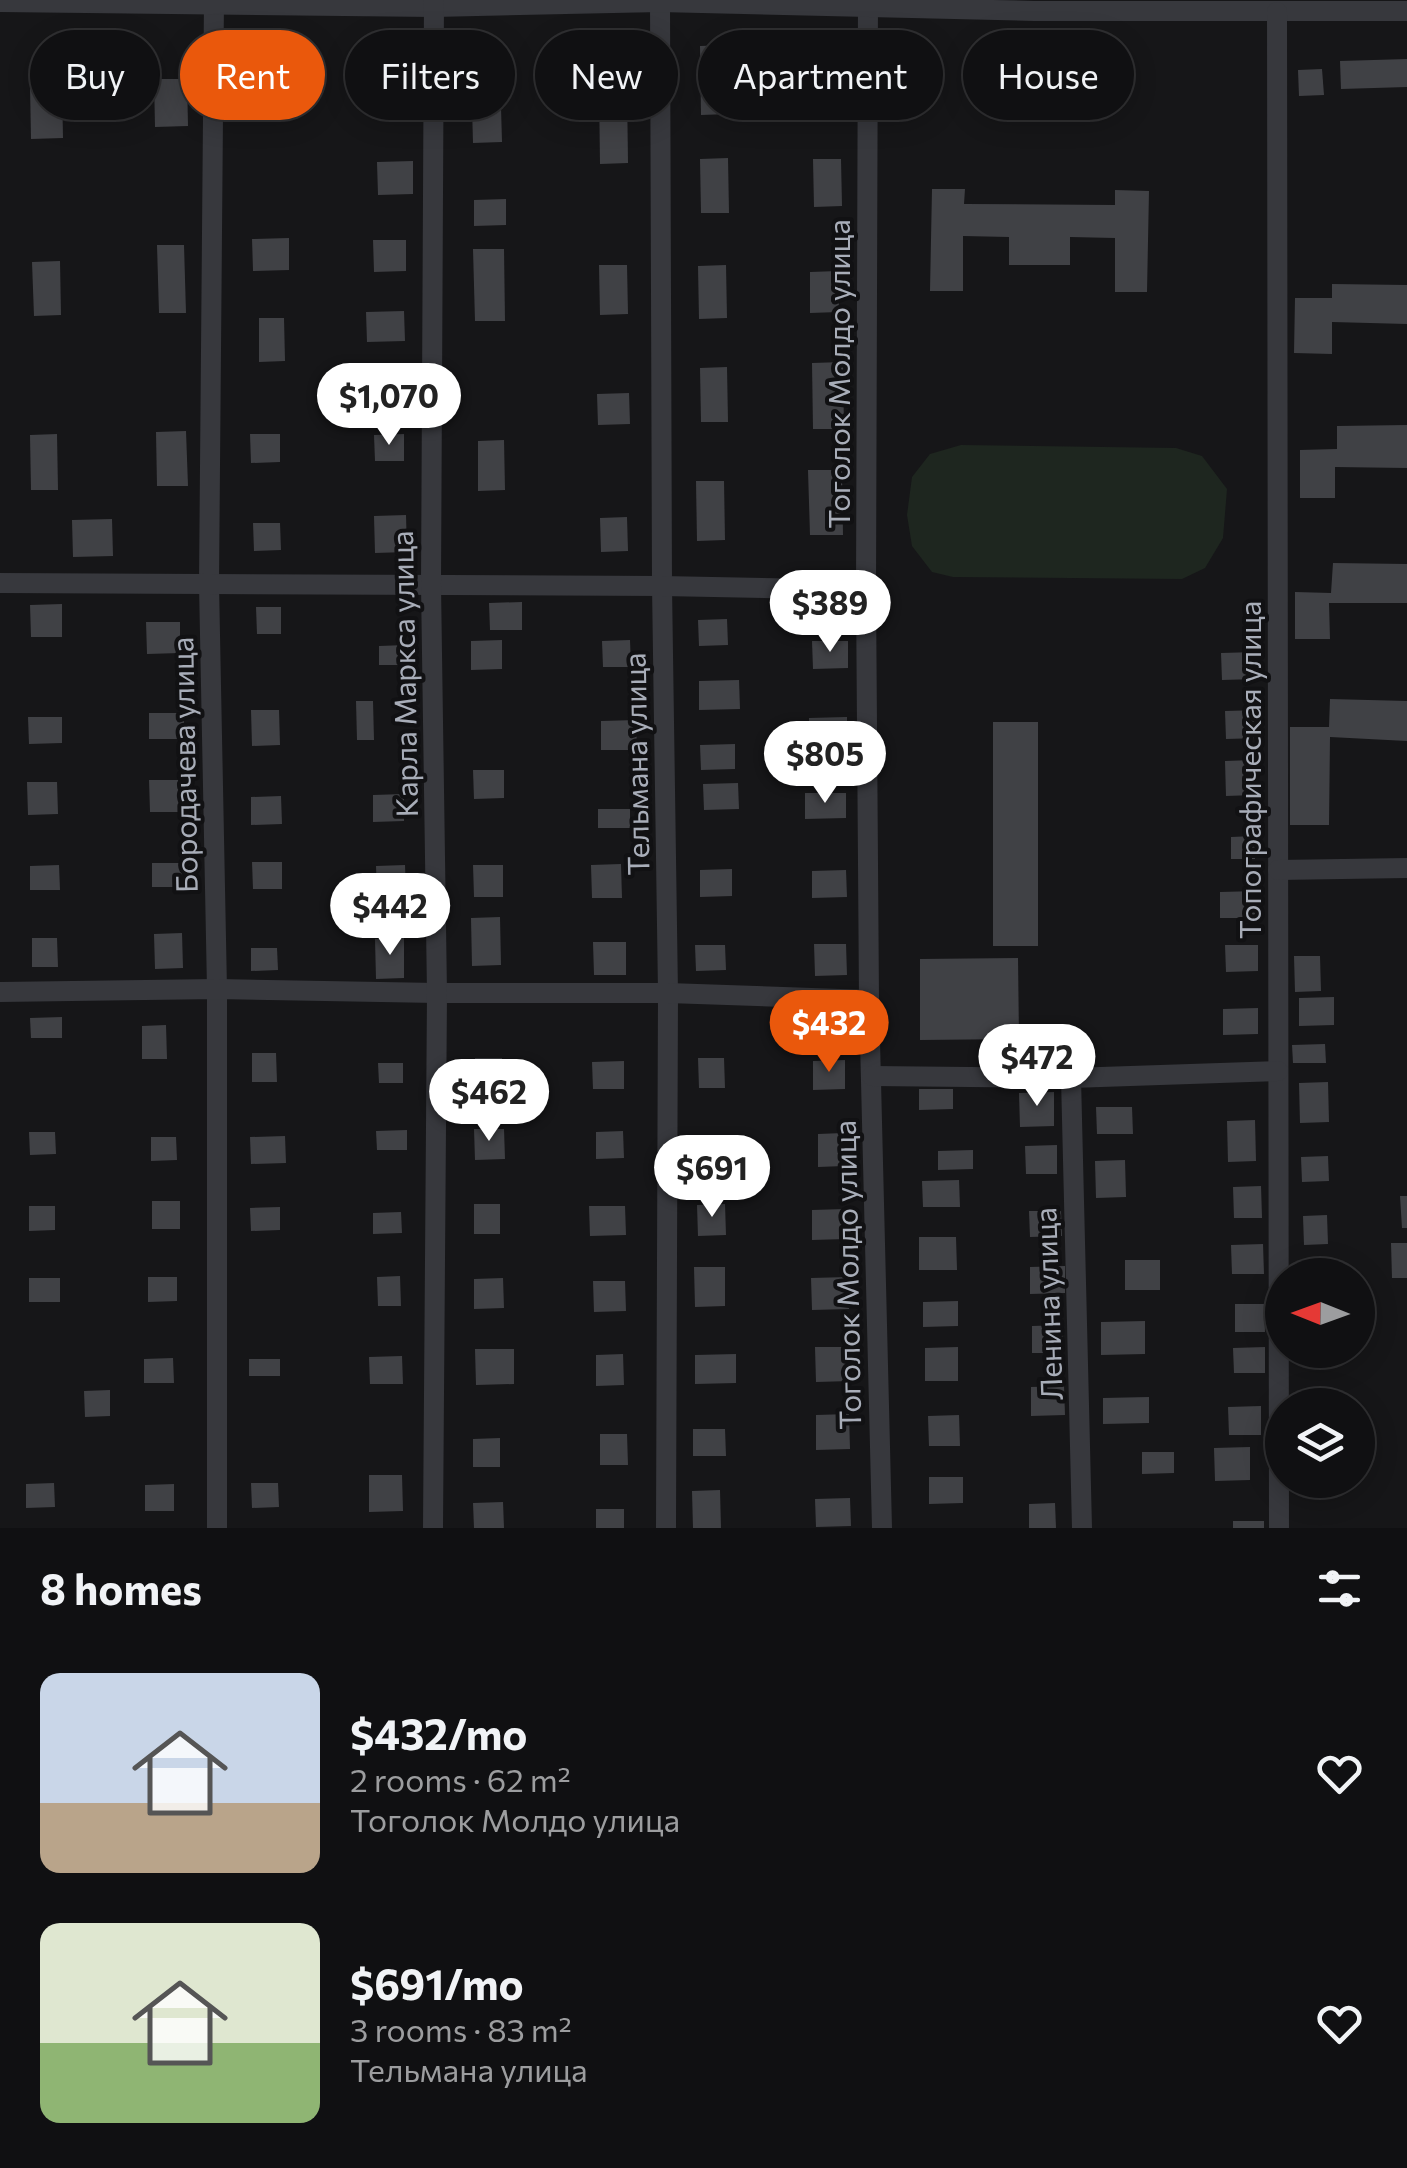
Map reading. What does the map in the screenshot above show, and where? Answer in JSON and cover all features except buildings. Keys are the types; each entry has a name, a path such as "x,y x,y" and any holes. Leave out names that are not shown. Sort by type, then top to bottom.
{"street":[{"path":"0,2 660,1 1407,11"},
{"name":"Тельмана улица","path":"660,1 668,993 666,1528"},
{"name":"Бородачева улица","path":"214,2 209,584 217,990 217,1528"},
{"name":"Тоголок Молдо улица","path":"868,3 869,1000 882,1528"},
{"name":"Карла Маркса улица","path":"433,1528 437,993 431,585 434,4"},
{"name":"Топографическая улица","path":"1277,12 1279,1528"},
{"path":"0,583 866,590"},
{"path":"1278,870 1407,868"},
{"path":"0,992 668,993 869,1000"},
{"path":"872,1076 1070,1078 1278,1072"},
{"name":"Ленина улица","path":"1070,1078 1082,1528"}],"shaded area":[{"path":"961,445 1176,448 1202,456 1227,489 1223,538 1205,568 1182,579 953,577 932,572 912,546 907,515 912,477 930,454"}]}
